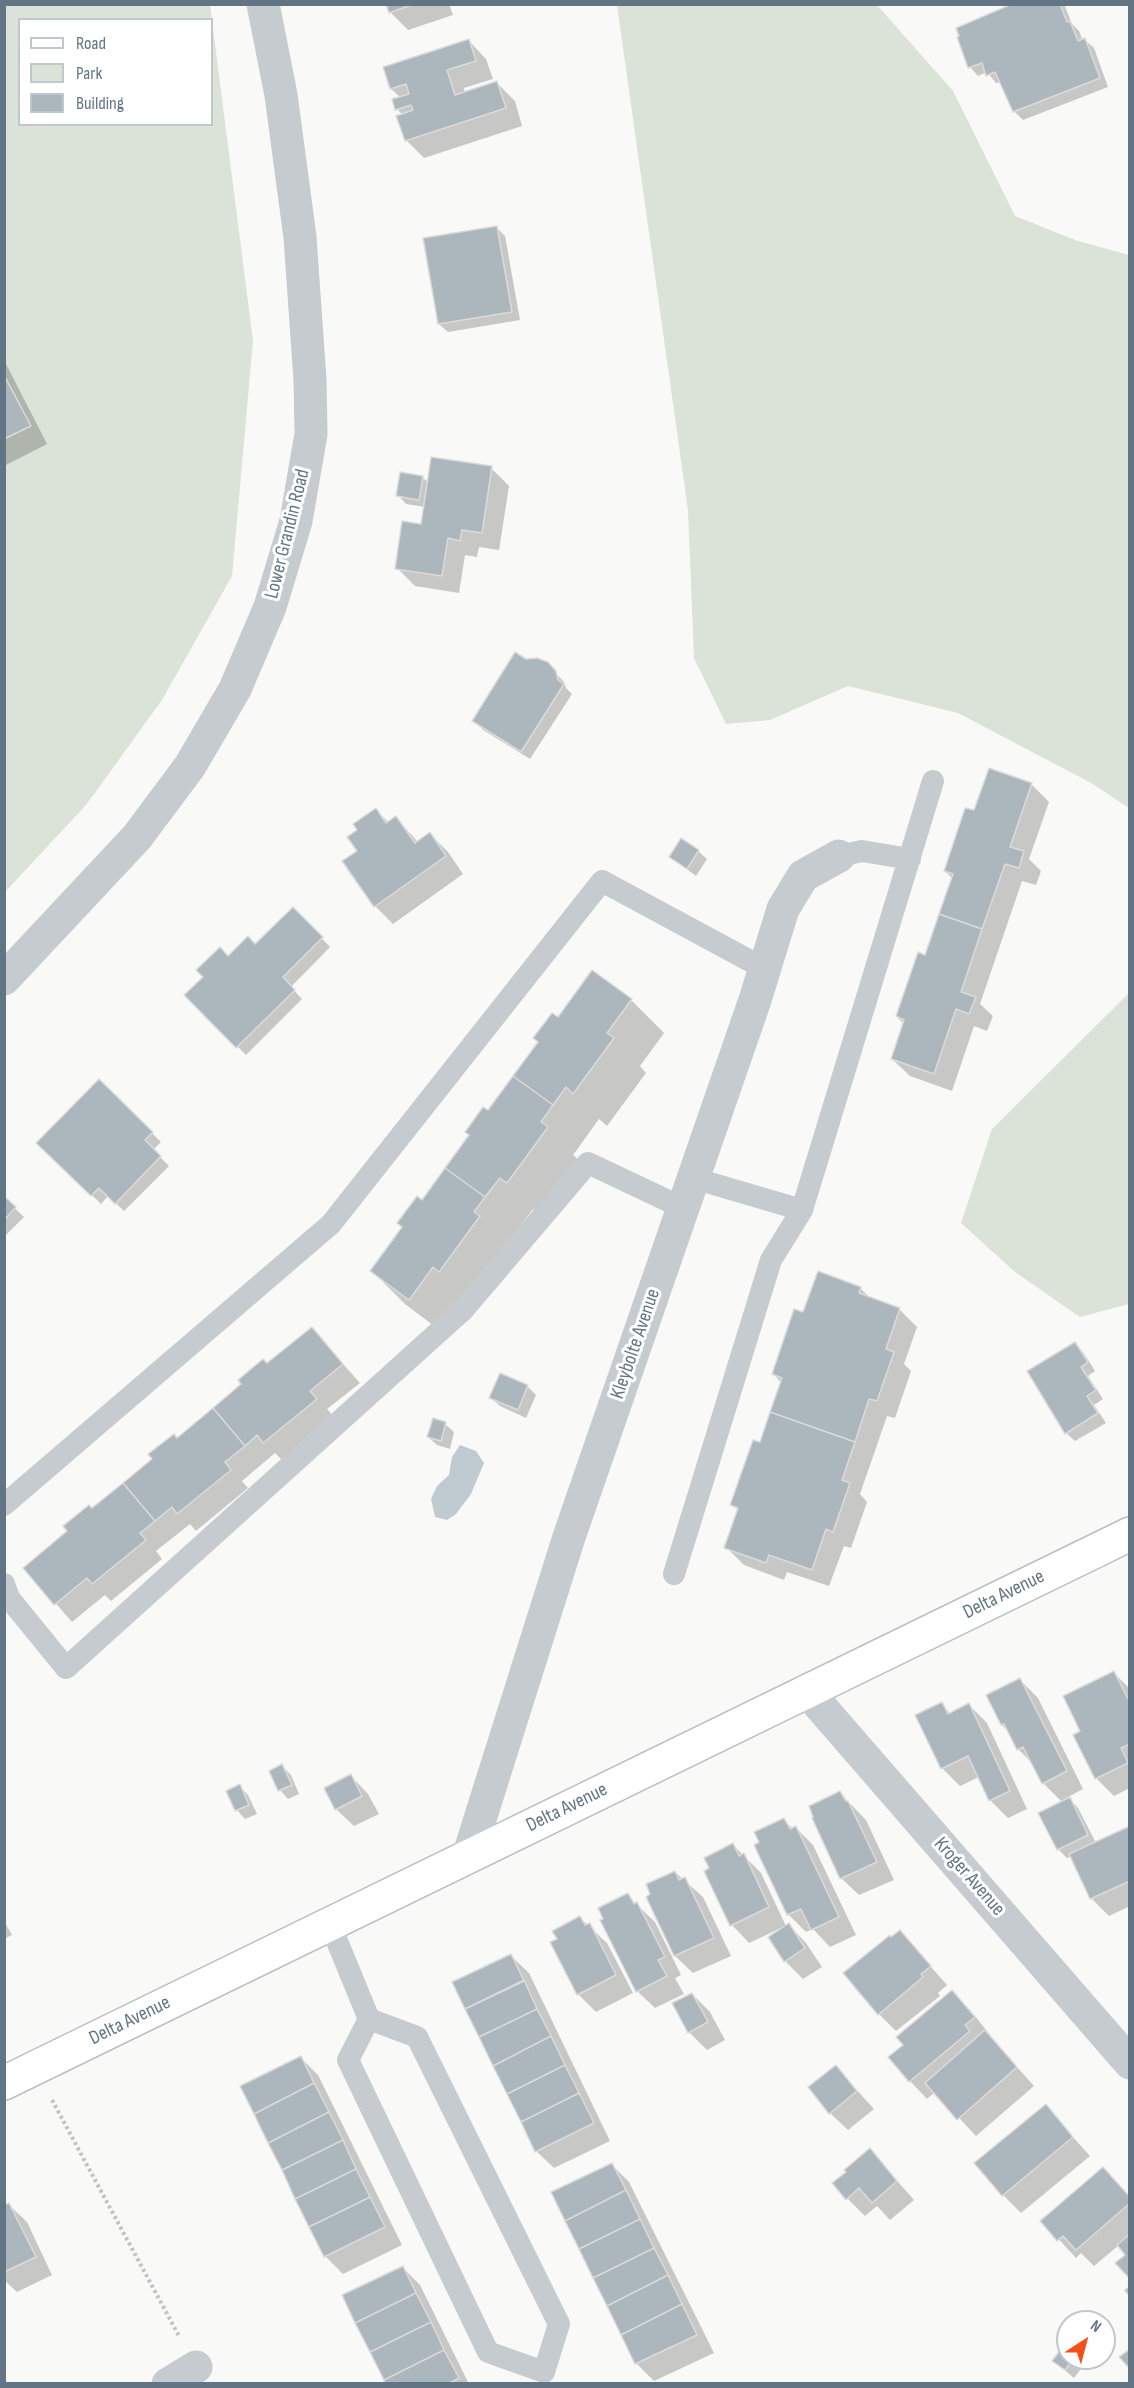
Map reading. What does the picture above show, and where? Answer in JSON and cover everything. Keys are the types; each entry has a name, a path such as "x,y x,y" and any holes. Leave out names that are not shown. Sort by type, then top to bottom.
{"main road":[{"name":"Delta Avenue","path":"4,2083 1130,1534"}],"street":[{"name":"Lower Grandin Road","path":"4,979 137,837 190,766 235,689 270,607 296,521 311,434 310,380 300,237 281,95 263,4"},
{"name":"Kleybolte Avenue","path":"468,1857 569,1537 765,969 783,909 803,876 839,856"},
{"name":"Kroger Avenue","path":"807,1691 1130,2063"},
{"path":"168,2384 196,2367"}],"lane":[{"path":"674,1574 771,1260 802,1210 933,781"},
{"path":"839,856 862,851 910,859"},
{"path":"4,1505 331,1224 602,880 765,969"},
{"path":"4,1584 9,1598 66,1668 464,1310 588,1163 688,1193 802,1210"},
{"path":"330,1924 369,2019 417,2037 559,2324 544,2372 488,2352 348,2060 369,2019"}],"path":[{"path":"34,2068 196,2367"}],"green space":[{"path":"5,5 210,5 212,18 18,18 18,126 213,126 213,29 253,341 232,576 162,700 86,805 5,892"},
{"path":"617,5 877,5 953,91 1015,216 1075,240 1129,255 1129,808 1093,784 958,713 848,686 770,720 726,724 694,658 688,510"},
{"path":"1129,993 1129,1304 1080,1317 1015,1272 961,1223 992,1129"}],"shaded area":[{"path":"460,1445 476,1451 484,1463 471,1494 456,1514 447,1520 435,1517 431,1499 437,1486 449,1475 452,1457"}],"building":[{"path":"386,4 414,4 389,13"},
{"path":"1012,4 1060,4 1078,41 1085,38 1100,78 1013,112 995,72 986,76 982,63 968,68 956,28"},
{"path":"469,39 476,61 447,70 455,95 497,81 506,108 405,141 396,116 413,110 411,105 395,110 392,99 409,94 406,84 390,89 383,67"},
{"path":"497,226 512,312 438,324 423,238"},
{"path":"4,375 31,426 4,439"},
{"path":"431,457 492,466 482,533 462,530 460,541 448,538 442,576 395,569 402,521 421,524"},
{"path":"400,472 423,476 419,500 396,496"},
{"path":"515,652 526,659 537,658 548,662 556,671 558,680 564,684 521,752 472,721"},
{"path":"989,768 1032,783 1010,847 1024,851 1019,868 1005,864 982,929 939,914 953,874 944,871 965,808 974,810"},
{"path":"376,808 386,823 396,816 415,843 430,832 446,856 374,907 342,861 357,851 347,837 357,830 353,824"},
{"path":"681,838 699,850 687,869 669,857"},
{"path":"293,907 323,937 283,977 295,990 236,1048 184,995 203,977 196,970 220,947 228,956 248,936 255,944"},
{"path":"939,914 982,929 961,992 976,997 969,1014 956,1009 934,1074 891,1059 904,1020 896,1016 918,952 925,955"},
{"path":"592,970 632,999 607,1033 614,1038 573,1094 566,1087 553,1105 513,1076 538,1042 533,1038 552,1013 558,1017"},
{"path":"513,1076 553,1105 541,1122 548,1127 507,1183 500,1178 485,1197 445,1168 469,1135 465,1132 483,1107 488,1110"},
{"path":"99,1079 153,1132 145,1140 161,1156 115,1204 99,1188 91,1196 36,1143"},
{"path":"445,1168 485,1197 474,1212 480,1216 439,1272 433,1267 409,1300 370,1271 402,1227 397,1223 417,1196 422,1200"},
{"path":"4,1196 16,1207 4,1220"},
{"path":"818,1271 861,1287 859,1293 900,1308 886,1349 894,1352 877,1401 869,1399 855,1442 770,1412 782,1378 772,1374 794,1309 803,1312"},
{"path":"312,1327 343,1364 310,1391 317,1399 263,1443 257,1435 245,1446 213,1408 241,1384 238,1380 263,1359 267,1363"},
{"path":"1075,1342 1088,1362 1081,1367 1096,1390 1087,1396 1098,1413 1065,1434 1027,1371"},
{"path":"500,1373 528,1385 518,1410 489,1398"},
{"path":"213,1408 245,1446 225,1462 231,1470 177,1514 172,1507 155,1521 123,1483 152,1459 148,1454 174,1434 177,1438"},
{"path":"770,1412 855,1442 842,1480 850,1483 833,1532 826,1529 812,1570 769,1555 766,1563 724,1548 738,1508 730,1505 753,1440 760,1442"},
{"path":"433,1418 446,1422 441,1441 427,1437"},
{"path":"123,1483 155,1521 140,1533 146,1540 92,1584 87,1578 54,1605 23,1568 67,1531 63,1526 89,1505 92,1508"},
{"path":"1114,1671 1130,1703 1130,1744 1121,1748 1128,1763 1095,1779 1073,1735 1080,1731 1063,1696"},
{"path":"1020,1678 1067,1771 1042,1784 1023,1747 1017,1750 986,1695"},
{"path":"942,1702 948,1714 969,1703 1010,1791 989,1801 968,1756 941,1769 915,1715"},
{"path":"282,1764 292,1785 278,1791 269,1771"},
{"path":"351,1774 362,1796 335,1810 324,1788"},
{"path":"240,1784 249,1805 235,1811 226,1791"},
{"path":"840,1791 848,1801 877,1862 840,1879 812,1818 809,1806"},
{"path":"1070,1797 1088,1835 1057,1850 1038,1813"},
{"path":"784,1818 790,1829 796,1826 839,1917 811,1930 801,1909 787,1915 754,1845 759,1842 754,1832"},
{"path":"1130,1826 1130,1881 1090,1899 1069,1854"},
{"path":"733,1843 739,1856 744,1853 769,1907 730,1926 704,1871 709,1868 704,1858"},
{"path":"675,1871 679,1880 685,1877 714,1938 674,1956 646,1897 650,1894 646,1884"},
{"path":"628,1893 634,1904 637,1902 665,1957 658,1960 667,1976 636,1992 600,1920 603,1919 598,1908"},
{"path":"580,1916 585,1925 590,1923 616,1975 577,1995 550,1942 557,1939 552,1931"},
{"path":"789,1923 805,1948 784,1962 768,1937"},
{"path":"900,1930 931,1966 921,1974 923,1977 878,2015 843,1973 890,1935 891,1937"},
{"path":"511,1954 524,1981 465,2009 452,1982"},
{"path":"524,1980 537,2009 479,2037 465,2009"},
{"path":"952,1990 975,2017 965,2025 970,2031 909,2082 888,2057 903,2045 896,2037"},
{"path":"692,1993 708,2022 688,2033 672,2003"},
{"path":"537,2009 551,2036 493,2066 479,2037"},
{"path":"985,2030 1017,2067 957,2120 925,2083"},
{"path":"551,2036 565,2065 507,2094 493,2066"},
{"path":"301,2056 314,2083 254,2114 240,2086"},
{"path":"565,2065 579,2093 521,2122 507,2094"},
{"path":"836,2065 857,2091 829,2114 808,2087"},
{"path":"314,2083 329,2112 268,2143 254,2114"},
{"path":"579,2093 594,2123 535,2152 521,2122"},
{"path":"1046,2104 1073,2137 1002,2196 974,2163"},
{"path":"329,2112 343,2140 282,2170 268,2143"},
{"path":"343,2140 356,2169 295,2199 282,2170"},
{"path":"870,2148 897,2181 872,2203 859,2188 846,2200 832,2183"},
{"path":"612,2163 626,2190 565,2221 551,2192"},
{"path":"1103,2167 1130,2197 1130,2203 1076,2250 1063,2236 1057,2241 1040,2221"},
{"path":"356,2169 370,2197 309,2227 295,2199"},
{"path":"626,2190 640,2219 579,2249 565,2221"},
{"path":"370,2197 385,2227 324,2257 309,2227"},
{"path":"9,2203 36,2257 4,2272 4,2205"},
{"path":"640,2219 654,2248 593,2278 579,2249"},
{"path":"1130,2234 1130,2279 1115,2263 1125,2255 1117,2245"},
{"path":"654,2248 668,2275 607,2306 593,2278"},
{"path":"403,2266 416,2293 355,2323 342,2295"},
{"path":"668,2275 682,2304 621,2335 607,2306"},
{"path":"416,2293 431,2322 370,2352 355,2323"},
{"path":"682,2304 697,2335 635,2364 621,2335"},
{"path":"431,2322 444,2350 384,2380 370,2352"},
{"path":"1130,2349 1130,2369 1119,2357"},
{"path":"444,2350 459,2378 448,2384 385,2384 384,2380"}]}
